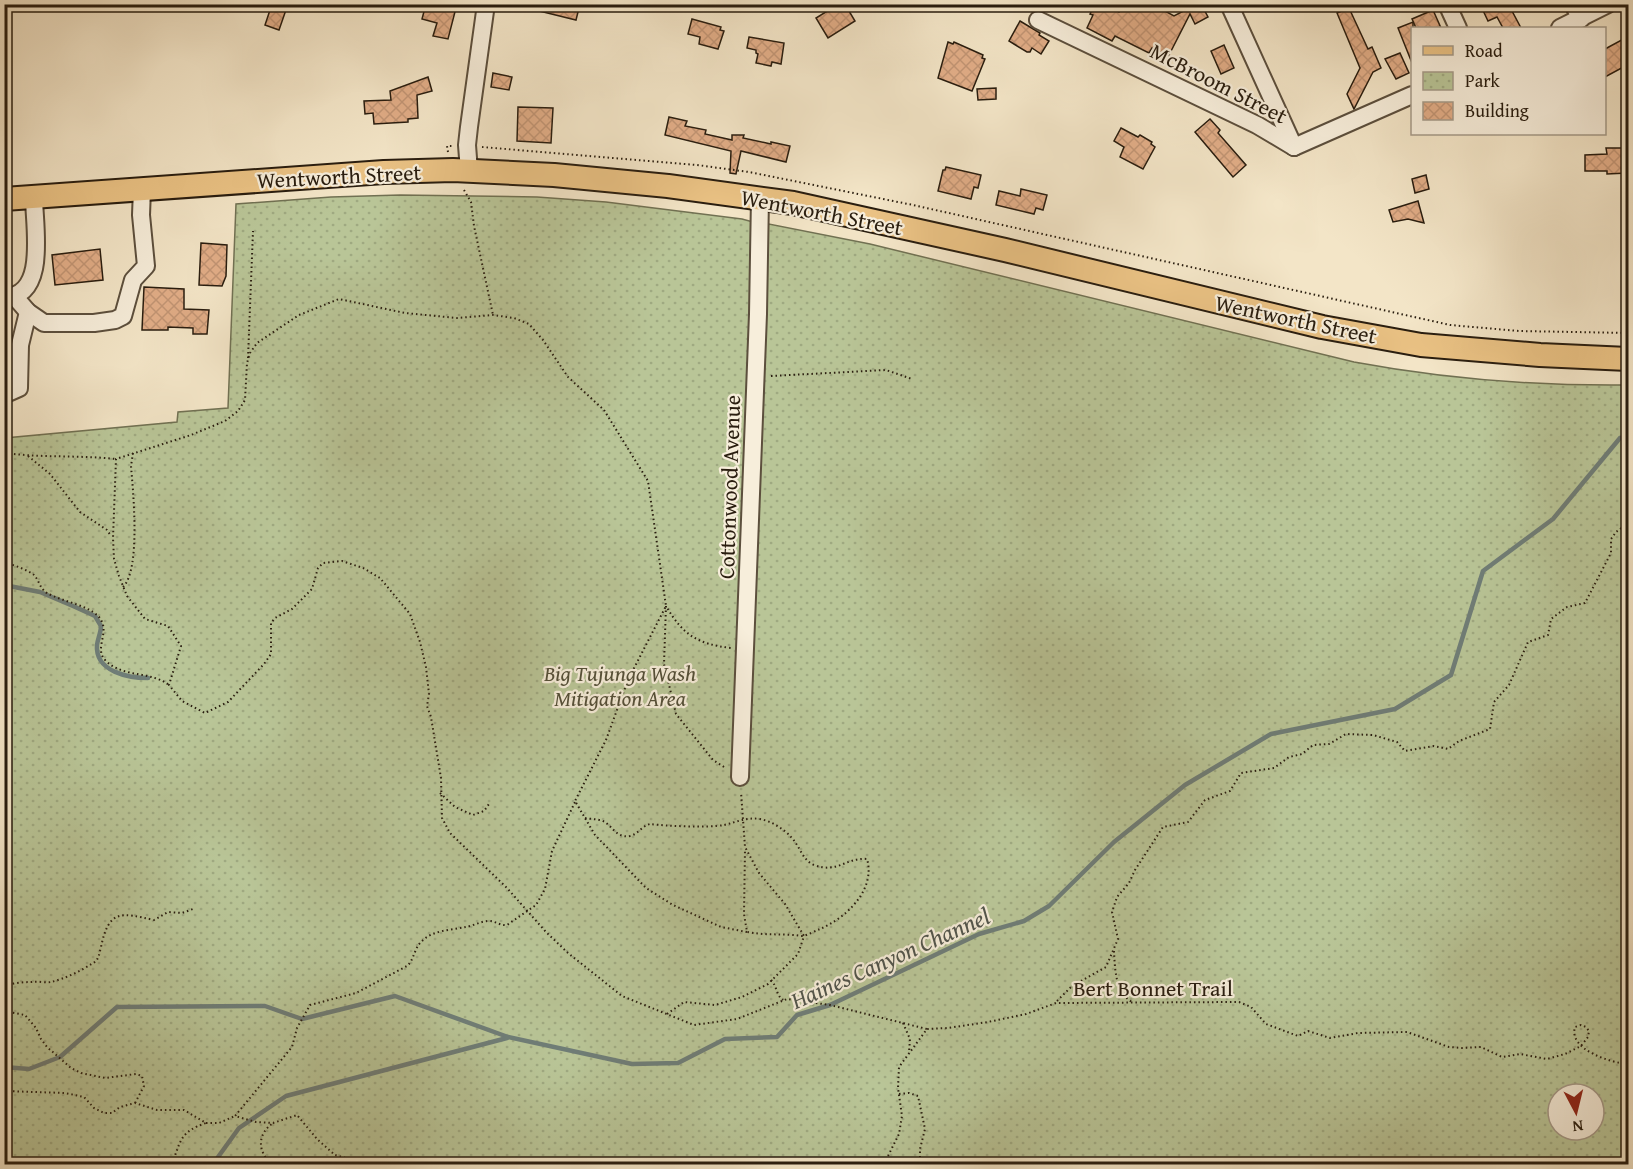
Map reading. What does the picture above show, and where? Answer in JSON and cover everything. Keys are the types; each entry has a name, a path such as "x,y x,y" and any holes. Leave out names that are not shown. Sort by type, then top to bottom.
{"main road":[{"name":"Wentworth Street","path":"4,199 384,172 461,170 611,180 793,203 993,247 1322,327 1421,345 1540,355 1629,359"}],"street":[{"path":"461,170 467,145 486,4"},
{"path":"1229,4 1294,147"},
{"path":"1447,4 1458,27"},
{"path":"1561,27 1577,12 1608,4"},
{"name":"McBroom Street","path":"1038,20 1257,125 1294,147 1411,96"},
{"path":"34,197 36,266 29,287 10,297 44,323 63,325 115,320 123,315 133,280 146,266 141,215 142,189"},
{"name":"Cottonwood Avenue","path":"740,777 756,376 760,198"},
{"path":"4,392 19,388 20,345 28,312"}],"path":[{"path":"493,315 471,202 461,170 447,146 467,145 697,165 749,172 913,204 1450,326 1519,331 1629,333"},
{"path":"5,453 116,459 191,435 225,421 238,411 245,400 253,231"},
{"path":"247,363 256,343 270,333 299,315 339,299 405,313 457,318 493,315 514,318 529,324 568,377 604,410 648,481 666,606 664,664 675,714 713,760 740,777 745,847 744,914 747,932"},
{"path":"756,376 886,370 912,379"},
{"path":"123,586 129,580 135,546 131,466 133,453"},
{"path":"28,456 50,474 80,512 107,530 112,538"},
{"path":"116,459 112,538 114,559 127,596 145,620 168,626 181,646 169,685"},
{"path":"1056,1003 1072,986 1106,967 1118,939 1112,912 1117,897 1130,883 1135,870 1163,826 1188,822 1205,800 1230,791 1241,773 1274,768 1289,757 1302,754 1313,745 1329,744 1346,734 1373,735 1397,742 1405,752 1434,746 1448,749 1459,741 1490,729 1494,702 1509,685 1528,642 1548,635 1551,619 1567,608 1585,603 1611,553 1611,539 1616,532 1629,523"},
{"path":"4,561 35,576 45,593 98,615 103,624 104,634 100,650 103,659 113,667 125,672 160,678 182,701 205,713 228,702 264,664 271,654 271,623 275,618 292,609 312,589 318,568 323,563 342,561 363,567 380,578 410,615 413,624 426,667 429,694 427,706 431,717 441,778 442,818 450,833 528,910 546,932 568,953 622,996 694,1025 737,1019 783,1001 771,980"},
{"path":"666,606 676,623 689,636 706,644 745,649"},
{"path":"172,1164 182,1137 192,1128 206,1123 219,1123 235,1116 292,1047 297,1028 310,1005 356,993 407,966 411,963 423,940 446,930 488,921 507,925 536,906 545,889 552,852 606,740 628,680 666,606"},
{"path":"440,793 455,807 473,815 484,810 489,804"},
{"path":"575,801 585,818 596,835 646,888 673,905 721,927 764,935 804,936 826,927 848,913 866,886 870,869 867,859 856,858 842,866 826,868 812,864 801,854 792,837 777,826 761,819 743,818 723,825 650,824 643,826 630,836 620,835 601,820 585,818"},
{"path":"667,1014 684,1002 715,1005 742,997 771,980 798,954 804,936 785,904 759,873 745,847"},
{"path":"4,986 31,981 50,982 96,962 106,929 119,915 130,914 154,920 168,912 182,913 193,909"},
{"path":"1114,948 1118,985 1122,994 1133,1003"},
{"name":"Bert Bonnet Trail","path":"783,1001 787,999 830,1005 927,1029 988,1022 1026,1014 1056,1003 1239,1002 1251,1006 1266,1024 1298,1036 1308,1031 1330,1038 1358,1034 1407,1032 1449,1047 1482,1047 1502,1057 1520,1054 1548,1059 1566,1054 1581,1046"},
{"path":"4,1011 25,1015 47,1047 71,1068 81,1073 105,1078 136,1074 142,1076 144,1086 135,1103"},
{"path":"903,1023 910,1039 909,1052"},
{"path":"1581,1046 1588,1037 1589,1031 1581,1025 1575,1028 1574,1033 1581,1046 1615,1063 1629,1064"},
{"path":"884,1164 898,1134 902,1116 898,1094 899,1067 927,1029"},
{"path":"4,1091 65,1093 84,1097 94,1108 104,1113 112,1113 120,1107 135,1103 157,1110 184,1110 206,1123"},
{"path":"898,1094 909,1093 918,1096 925,1129 920,1149 920,1164"},
{"path":"268,1161 260,1143 265,1129 273,1123 297,1115 317,1139 335,1155 367,1164"},
{"path":"235,1116 256,1122 273,1123"}],"green space":[{"name":"Big Tujunga Wash Mitigation Area","path":"400,195 537,197 606,202 742,219 768,226 769,224 870,244 1354,362 1422,373 1491,380 1628,385 1628,1164 5,1164 5,438 177,422 178,412 228,408 236,204"}],"building":[{"path":"272,4 288,4 279,30 265,25"},
{"path":"426,4 457,4 448,39 433,36 437,23 422,19"},
{"path":"532,4 580,4 576,20 531,9"},
{"path":"1095,4 1103,4 1119,12 1123,4 1152,4 1174,16 1201,4 1208,17 1195,24 1190,14 1168,57 1152,48 1149,53 1115,36 1112,41 1087,28"},
{"path":"1480,4 1520,4 1511,9 1520,27 1502,27 1497,17 1488,21"},
{"path":"837,5 840,9 846,6 855,21 828,38 816,18"},
{"path":"1349,8 1368,49 1372,47 1381,68 1373,72 1354,109 1347,94 1360,68 1337,13"},
{"path":"1433,10 1441,27 1416,27 1412,19"},
{"path":"692,19 721,27 720,30 724,31 718,49 699,44 700,37 688,34"},
{"path":"1020,21 1049,41 1041,54 1032,48 1030,52 1027,52 1009,41"},
{"path":"1413,22 1411,60 1398,28"},
{"path":"1629,36 1629,64 1606,76 1606,48"},
{"path":"749,37 784,43 781,64 772,62 771,66 756,63 758,54 756,50 747,48"},
{"path":"948,42 953,44 954,42 983,55 982,58 985,59 972,91 938,78"},
{"path":"1224,45 1234,68 1221,74 1211,51"},
{"path":"1400,53 1409,73 1396,79 1385,59"},
{"path":"493,73 512,77 509,90 491,87"},
{"path":"428,77 432,91 417,95 418,118 408,119 408,122 374,124 373,113 365,114 364,101 391,100 390,91"},
{"path":"996,88 996,99 978,100 977,89"},
{"path":"518,107 553,108 551,143 517,141"},
{"path":"669,117 687,121 685,126 706,130 705,134 732,140 732,135 744,135 743,138 790,146 786,162 741,151 736,174 730,173 731,151 665,135"},
{"path":"1210,119 1220,130 1218,133 1246,165 1233,177 1195,132"},
{"path":"1121,128 1138,137 1140,135 1152,142 1151,144 1155,147 1143,169 1120,157 1124,147 1114,141"},
{"path":"1606,148 1626,148 1626,156 1629,156 1627,173 1607,174 1607,171 1585,171 1585,155 1607,154"},
{"path":"946,167 981,175 978,188 974,187 971,199 938,191 943,170"},
{"path":"1426,175 1429,189 1415,193 1412,179"},
{"path":"1021,189 1047,195 1043,210 1036,208 1034,214 996,205 999,191 1020,196"},
{"path":"1418,201 1424,223 1408,219 1393,222 1389,210"},
{"path":"201,243 227,245 226,276 222,286 199,285"},
{"path":"100,249 103,280 55,285 52,255"},
{"path":"144,287 184,289 184,309 209,310 207,334 193,334 193,328 168,327 168,330 142,330"}],"waterway":[{"name":"Haines Canyon Channel","path":"4,1067 29,1069 60,1057 117,1007 265,1006 302,1019 395,996 508,1037 632,1064 678,1063 725,1039 777,1037 797,1015 830,1005 979,934 1024,921 1049,906 1114,842 1185,785 1271,734 1395,709 1451,675 1483,571 1553,519 1620,438 1628,436"},
{"path":"4,585 40,592 95,616 101,626 97,645 101,662 123,675 148,678"},
{"path":"213,1164 239,1128 286,1096 507,1038"}]}
